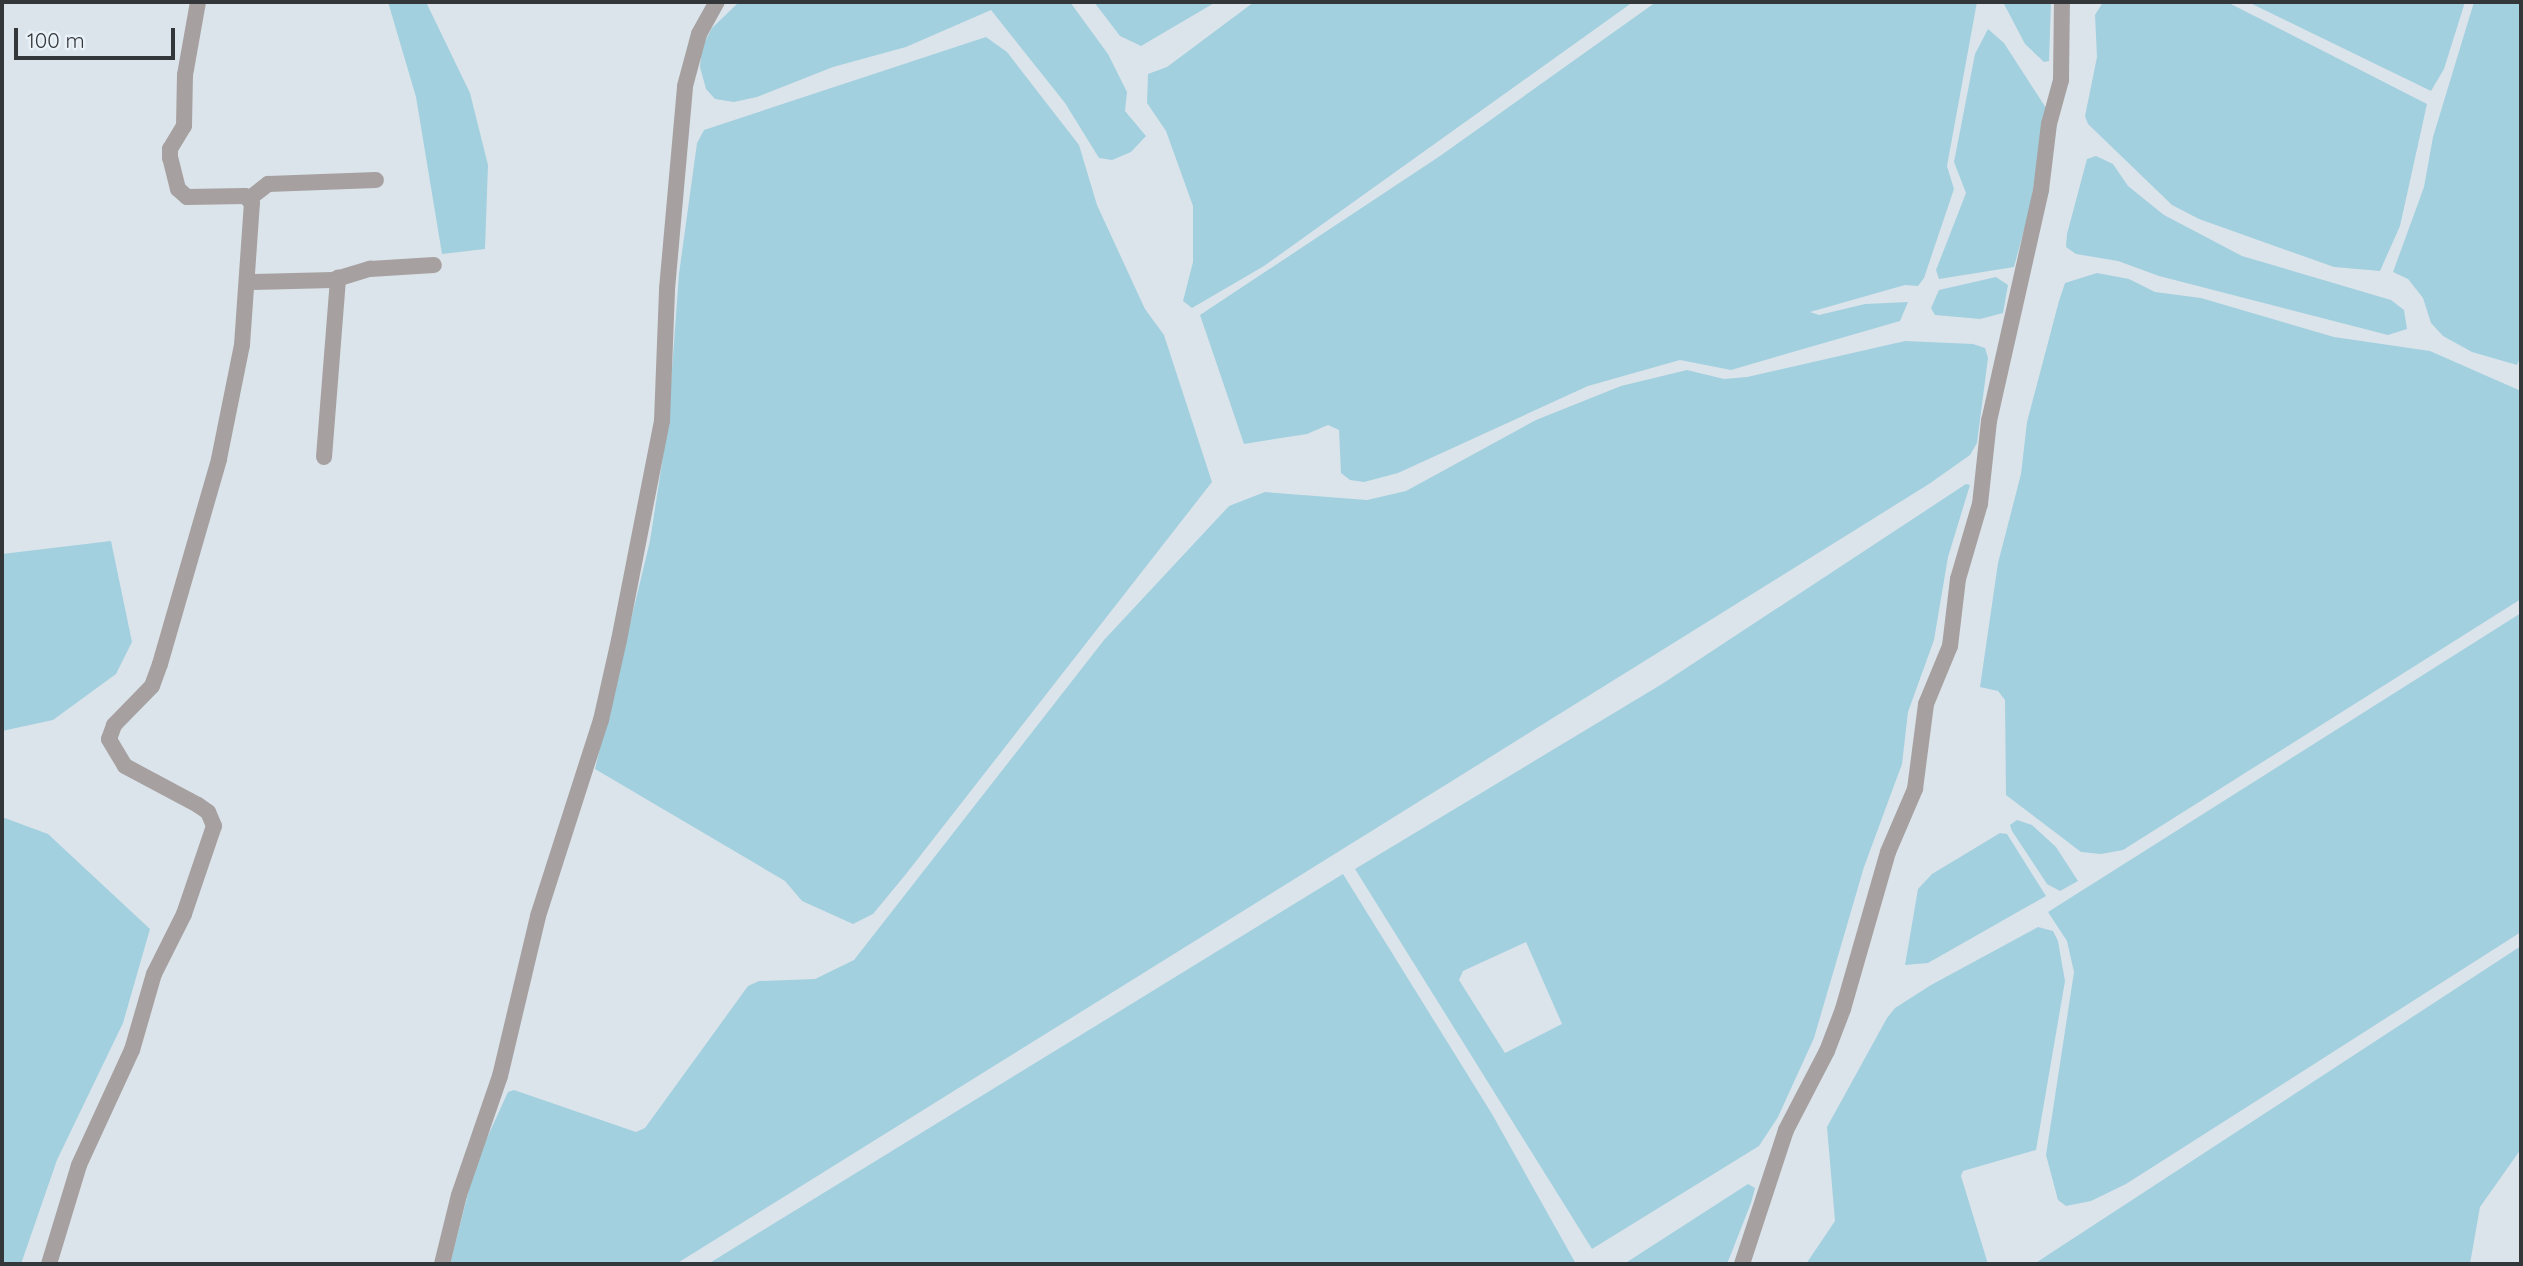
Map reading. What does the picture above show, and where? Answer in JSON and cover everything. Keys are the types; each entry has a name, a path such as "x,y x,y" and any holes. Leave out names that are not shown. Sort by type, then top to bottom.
{"street":[{"path":"198,2 185,75 184,126 170,149 172,169 187,197 250,198 268,184 376,180"},
{"path":"442,1264 459,1195 500,1076 540,907 601,720 619,640 662,421 667,289 685,86 699,34 717,2"},
{"path":"1742,1264 1786,1130 1843,1009 1888,852 1915,789 1926,704 1950,646 1958,579 1980,504 1989,421 2041,190 2049,124 2061,80 2062,2"},
{"path":"49,1264 79,1165 132,1050 154,974 184,914 214,826 208,812 198,805 125,766 109,739 114,725 152,686 219,459 242,345 248,282 250,198"},
{"path":"248,282 338,278 370,269 434,265"},
{"path":"324,457 338,278"}],"water":[{"path":"388,2 426,2 470,93 488,165 485,249 442,254 416,97"},
{"path":"739,2 1070,2 1108,54 1127,92 1125,111 1146,136 1131,152 1112,160 1099,158 1065,103 991,10 906,47 833,67 757,97 734,102 715,99 706,89 700,67 702,47 712,28"},
{"path":"1094,2 1216,2 1141,46 1120,36"},
{"path":"1254,2 1633,2 1264,266 1192,308 1183,301 1193,262 1193,206 1166,131 1147,103 1148,74 1167,67"},
{"path":"1656,2 1977,2 1947,166 1954,189 1924,278 1918,286 1905,285 1810,312 1819,315 1865,304 1908,302 1900,321 1731,370 1680,360 1588,386 1398,473 1364,482 1350,480 1341,473 1339,430 1328,425 1307,434 1244,444 1200,315 1440,156"},
{"path":"2003,2 2051,2 2049,61 2044,62 2025,44"},
{"path":"2103,2 2227,2 2427,104 2400,226 2380,271 2334,267 2199,219 2172,205 2088,124 2085,116 2097,57 2095,15"},
{"path":"2248,2 2465,2 2444,69 2431,91"},
{"path":"2474,2 2521,2 2521,355 2517,365 2472,352 2443,336 2431,323 2423,298 2408,279 2393,272 2424,187 2433,137"},
{"path":"1988,29 2004,43 2046,108 2030,208 2014,267 1939,279 1936,270 1966,193 1954,162 1975,54"},
{"path":"986,37 1007,52 1079,145 1097,205 1145,309 1164,335 1212,482 906,874 873,914 853,924 802,901 785,881 595,769 650,541 668,424 679,274 697,143 704,130"},
{"path":"2096,156 2113,164 2128,186 2164,215 2242,256 2391,300 2404,310 2407,329 2388,335 2159,276 2118,261 2076,254 2066,247 2067,234 2087,159"},
{"path":"2097,273 2129,279 2155,292 2201,298 2334,337 2430,351 2521,391 2521,599 2123,850 2101,854 2081,852 2006,795 2005,700 1998,691 1980,687 1998,563 2021,474 2027,422 2059,301 2065,283"},
{"path":"1996,277 2008,285 2003,313 1980,319 1935,315 1931,308 1939,290"},
{"path":"1905,341 1973,344 1985,348 1988,358 1977,443 1970,455 1929,484 676,1264 450,1264 476,1162 508,1092 514,1090 636,1132 645,1128 748,986 759,981 815,979 854,960 1104,640 1229,506 1265,492 1367,500 1406,491 1536,420 1621,386 1687,370 1724,379 1747,377"},
{"path":"1966,484 1970,485 1948,557 1934,640 1908,712 1902,764 1864,867 1814,1038 1778,1117 1759,1146 1592,1249 1355,869 1662,684","holes":["1526,942 1562,1024 1505,1053 1459,980 1463,971"]},
{"path":"111,541 132,642 116,674 53,720 2,731 2,554"},
{"path":"2521,613 2521,932 2126,1184 2091,1201 2066,1206 2058,1200 2046,1155 2074,972 2067,941 2048,912"},
{"path":"2,817 48,834 150,929 123,1023 57,1160 21,1264 2,1264"},
{"path":"2017,820 2032,825 2056,847 2078,881 2060,891 2047,884 2012,831 2010,825"},
{"path":"2000,833 2007,834 2046,896 1928,963 1905,965 1918,889 1932,874"},
{"path":"1343,874 1492,1114 1576,1264 708,1264"},
{"path":"2038,927 2053,931 2058,941 2065,981 2036,1150 1963,1171 1961,1176 1988,1264 1806,1264 1835,1221 1827,1127 1887,1018 1895,1008 1931,985"},
{"path":"2521,946 2521,1149 2480,1207 2470,1264 2034,1264"},
{"path":"1748,1184 1755,1188 1727,1264 1624,1264"}]}
